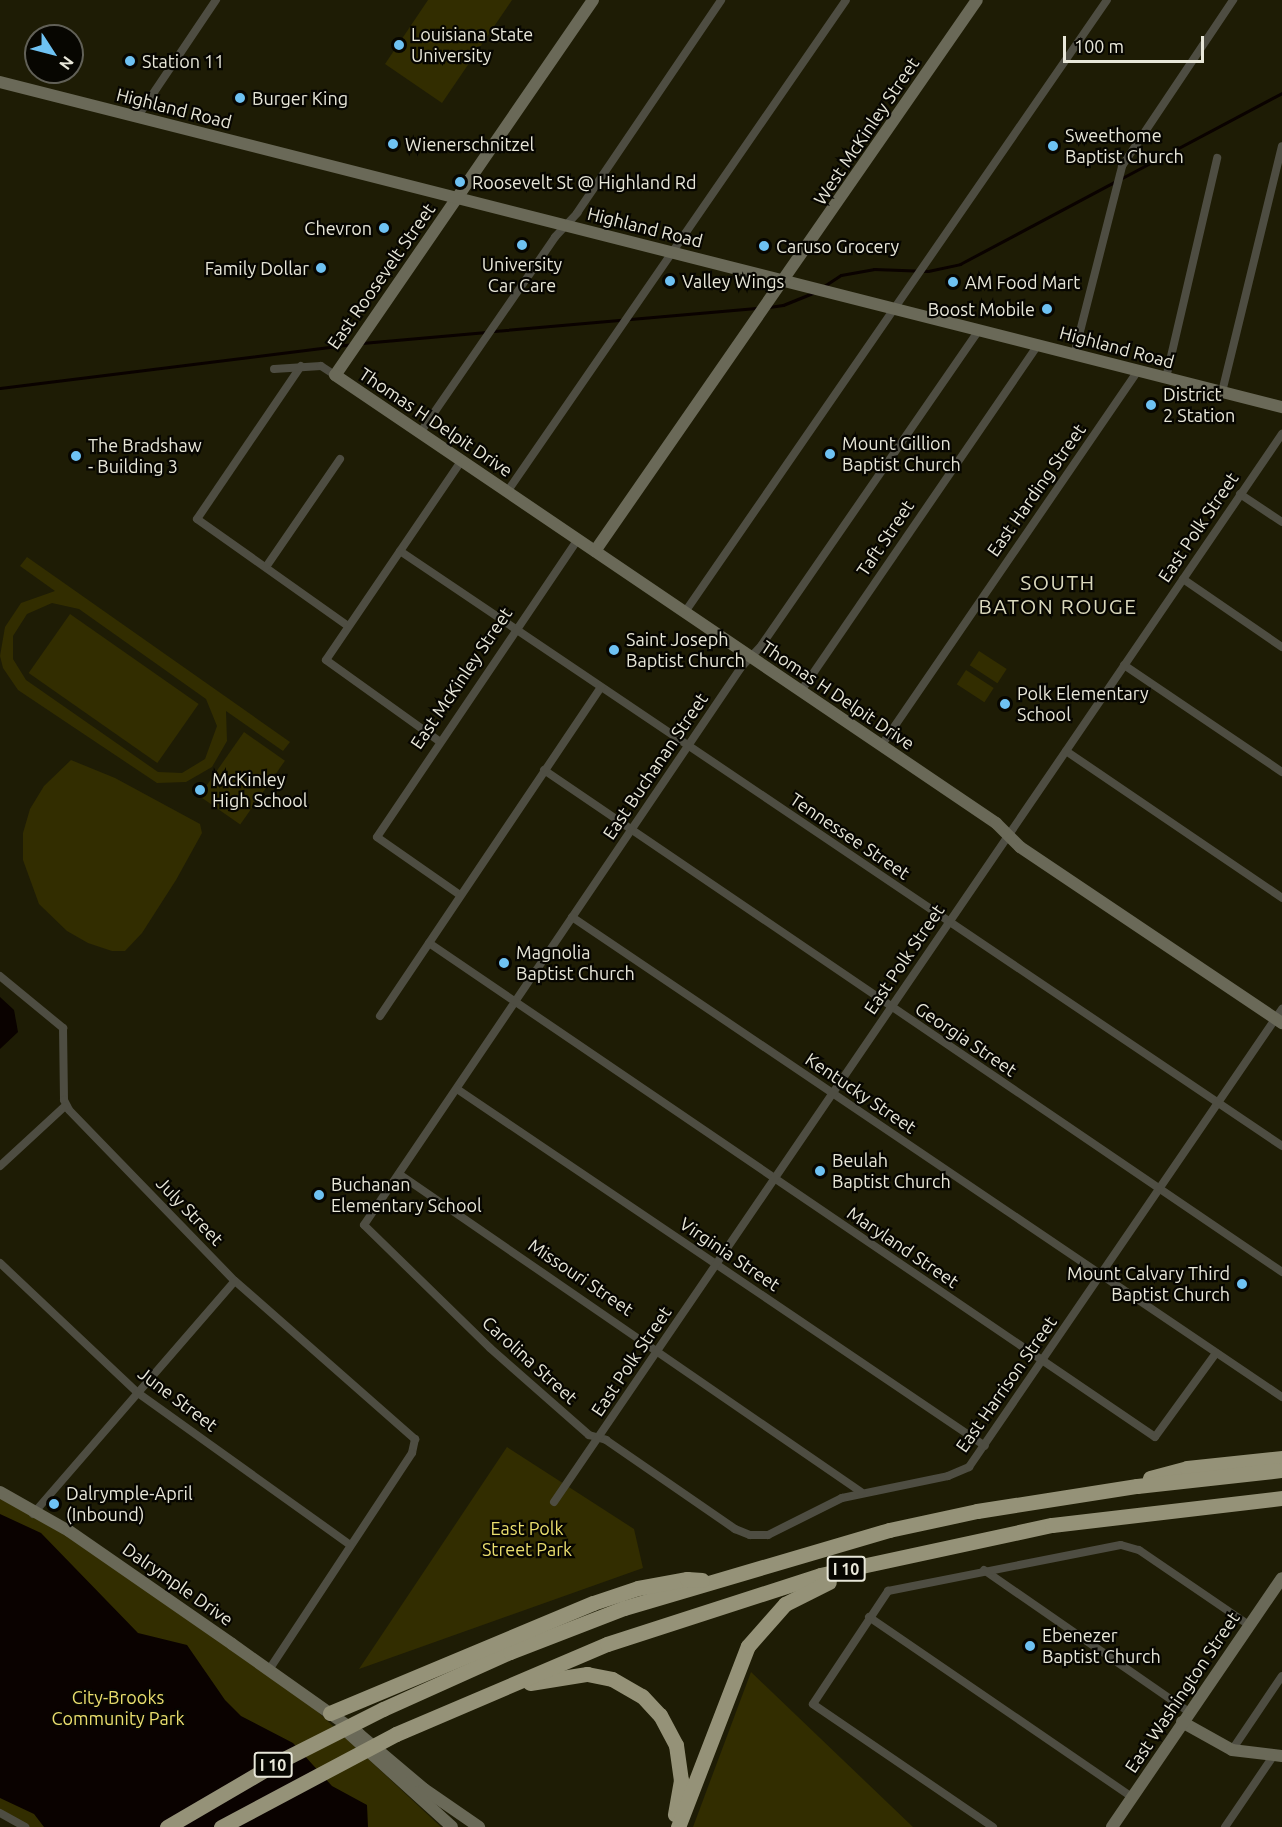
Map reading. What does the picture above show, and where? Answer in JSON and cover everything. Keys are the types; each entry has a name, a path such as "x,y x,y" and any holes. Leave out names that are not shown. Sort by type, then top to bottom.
{"highway":[{"path":"1249,1466 1282,1458"},
{"path":"1249,1466 1282,1470"},
{"name":"I 10","path":"167,1827 271,1766 383,1709 575,1626 714,1581 921,1522 1137,1486 1157,1474 1249,1466"},
{"name":"I 10","path":"221,1827 396,1734 458,1705 607,1644 718,1605 902,1555 1052,1525 1282,1498"},
{"path":"678,1827 737,1670 762,1627 802,1593 902,1555"},
{"path":"330,1713 497,1640 614,1596 687,1579 714,1581"},
{"path":"458,1705 568,1675 596,1675 628,1687 660,1714 676,1745 681,1780 670,1827"}],"street":[{"path":"138,116 216,0"},
{"name":"East Roosevelt Street","path":"335,375 593,0"},
{"path":"420,433 721,0"},
{"path":"507,492 634,304 672,253 846,0"},
{"name":"West McKinley Street","path":"789,282 977,0"},
{"path":"685,612 909,292 1107,0"},
{"path":"1074,355 1120,172 1130,150 1233,0"},
{"name":"Highland Road","path":"0,82 1282,407"},
{"path":"1222,392 1278,179 1282,146"},
{"path":"1166,378 1217,158"},
{"path":"595,551 754,319 772,295 789,282"},
{"name":"East Buchanan Street","path":"364,1225 688,746 979,330"},
{"name":"Taft Street","path":"801,691 1038,345"},
{"path":"301,366 197,519 348,626"},
{"name":"Thomas H Delpit Drive","path":"274,369 321,366 335,375 881,746 1009,835 1020,847 1280,1017"},
{"name":"East Harding Street","path":"881,746 1138,371"},
{"name":"East Polk Street","path":"554,1502 1282,434"},
{"path":"266,567 340,459"},
{"path":"440,741 326,660 461,461"},
{"path":"1240,494 1282,522"},
{"name":"East McKinley Street","path":"460,895 377,837 577,540"},
{"name":"Tennessee Street","path":"400,551 1282,1146"},
{"path":"1183,579 1282,647"},
{"path":"1124,665 1282,772"},
{"path":"380,1016 602,687"},
{"path":"1066,751 1282,898"},
{"name":"Georgia Street","path":"544,770 891,1009 1282,1272"},
{"name":"Kentucky Street","path":"572,917 1282,1397"},
{"name":"Maryland Street","path":"429,943 1155,1437 1216,1353"},
{"path":"0,976 63,1028 65,1106 0,1166"},
{"name":"East Harrison Street","path":"750,1535 768,1535 821,1507 861,1492 960,1472 985,1446 1217,1102 1280,1017"},
{"name":"Virginia Street","path":"456,1089 985,1446"},
{"name":"July Street","path":"65,1106 235,1281 416,1442 350,1545"},
{"name":"Missouri Street","path":"399,1174 659,1350 861,1492"},
{"name":"Carolina Street","path":"364,1225 514,1370 589,1435 599,1439 728,1525 750,1535"},
{"name":"June Street","path":"0,1263 138,1393 350,1545"},
{"path":"33,1513 235,1281"},
{"name":"Dalrymple Drive","path":"0,1492 269,1670 330,1713 479,1827"},
{"path":"269,1670 350,1545"},
{"path":"993,1827 813,1704 888,1591 984,1570 1121,1545 1139,1550 1249,1624"},
{"path":"984,1570 1232,1750 1278,1756 1225,1827"},
{"name":"East Washington Street","path":"1112,1827 1282,1578"},
{"path":"869,1617 1132,1797"},
{"path":"1232,1750 1282,1676"},
{"name":"Dalrymple Drive","path":"330,1713 354,1740 452,1827"},
{"path":"0,1813 25,1827"}],"green space":[{"path":"428,0 512,0 442,103 385,64"},
{"path":"27,557 290,742 283,751 226,711 227,741 212,767 186,782 157,783 18,690 3,668 0,656 5,627 21,603 55,591 20,566","holes":["52,603 79,609 206,699 217,726 205,759 182,773 158,772 26,680 13,659 13,636 27,614"]},
{"path":"70,614 199,704 157,763 29,673"},
{"path":"979,651 1007,669 997,683 970,665"},
{"path":"966,670 994,688 984,702 957,684"},
{"path":"244,732 285,761 240,825 199,796"},
{"path":"71,760 115,778 200,824 202,833 176,880 142,933 125,951 112,951 88,943 67,931 39,904 23,860 23,833 30,809 44,786"},
{"name":"East Polk Street Park","path":"507,1447 634,1529 643,1568 359,1669"},
{"name":"City-Brooks Community Park","path":"0,1492 286,1682 441,1827 23,1827 0,1816"},
{"path":"751,1672 913,1827 693,1827"}],"shaded area":[{"path":"0,997 14,1010 18,1032 0,1049"},
{"name":"City-Brooks Community Park","path":"0,1514 41,1533 138,1633 187,1645 225,1700 241,1716 293,1743 332,1786 367,1805 368,1827 44,1827 34,1814 0,1798"}],"waterway":[{"path":"1122,178 1282,93"},
{"path":"824,286 841,275 874,269 928,271 960,264 1116,181"},
{"path":"769,307 783,305 813,293"},
{"path":"494,331 759,308"},
{"path":"362,343 487,332"},
{"path":"0,388 353,344"}],"place":[{"name":"Louisiana State University","path":"399,45"},
{"name":"Station 11","path":"130,61"},
{"name":"Burger King","path":"240,98"},
{"name":"Wienerschnitzel","path":"393,144"},
{"name":"Sweethome Baptist Church","path":"1053,146"},
{"name":"Roosevelt St @ Highland Rd","path":"460,182"},
{"name":"Chevron","path":"384,228"},
{"name":"University Car Care","path":"522,245"},
{"name":"Caruso Grocery","path":"764,246"},
{"name":"Family Dollar","path":"321,268"},
{"name":"Valley Wings","path":"670,281"},
{"name":"AM Food Mart","path":"953,282"},
{"name":"Boost Mobile","path":"1047,309"},
{"name":"District 2 Station","path":"1151,405"},
{"name":"Mount Gillion Baptist Church","path":"830,454"},
{"name":"The Bradshaw - Building 3","path":"76,456"},
{"name":"Saint Joseph Baptist Church","path":"614,650"},
{"name":"Polk Elementary School","path":"1005,704"},
{"name":"McKinley High School","path":"200,790"},
{"name":"Magnolia Baptist Church","path":"504,963"},
{"name":"Beulah Baptist Church","path":"820,1171"},
{"name":"Buchanan Elementary School","path":"319,1195"},
{"name":"Mount Calvary Third Baptist Church","path":"1242,1284"},
{"name":"Dalrymple-April (Inbound)","path":"54,1504"},
{"name":"Ebenezer Baptist Church","path":"1030,1646"}],"district":[{"name":"SOUTH BATON ROUGE","path":"1058,594"}]}
